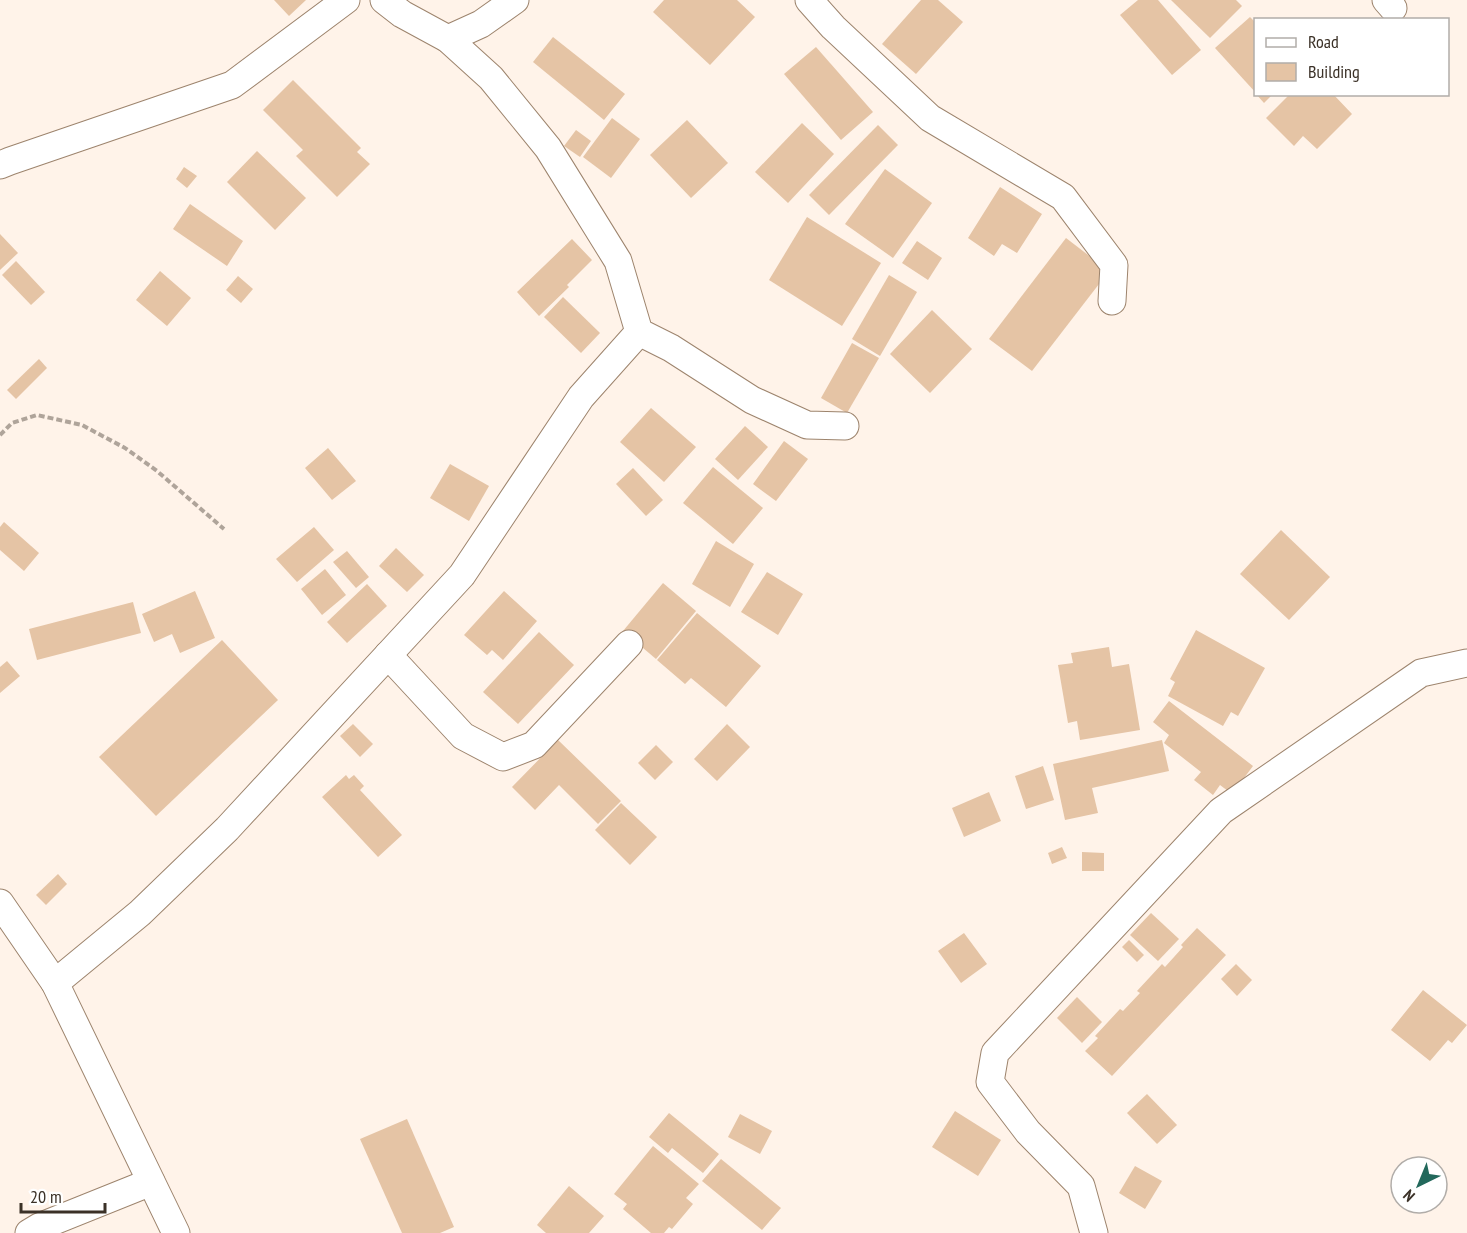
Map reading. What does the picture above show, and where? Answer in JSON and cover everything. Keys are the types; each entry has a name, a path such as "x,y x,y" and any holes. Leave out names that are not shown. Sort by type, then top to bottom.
{"street":[{"path":"0,165 232,85 346,0"},
{"path":"384,0 402,14 448,39 491,78 548,148 618,261 639,332 671,348 752,400 807,425 845,426"},
{"path":"448,39 481,24 516,0"},
{"path":"809,0 833,27 930,118 1063,197 1114,265 1112,301"},
{"path":"55,983 140,913 227,830 462,575 581,398 639,332"},
{"path":"388,655 464,736 503,757 534,745 629,644"},
{"path":"1094,1233 1081,1186 1028,1132 990,1082 995,1053 1221,811 1421,673 1467,663"},
{"path":"0,903 55,983 176,1233"},
{"path":"29,1233 151,1182"}],"path":[{"path":"0,435 12,423 37,415 82,425 125,448 157,471 224,529"}],"building":[{"path":"274,0 306,0 289,16"},
{"path":"664,0 737,0 755,17 710,65 653,12"},
{"path":"921,0 938,0 963,22 916,74 882,44"},
{"path":"1138,0 1158,0 1201,50 1172,75 1120,15"},
{"path":"1171,0 1236,0 1242,6 1210,38"},
{"path":"1250,17 1254,21 1254,91 1215,48"},
{"path":"553,37 625,94 604,120 533,62"},
{"path":"816,47 873,112 841,140 784,74"},
{"path":"293,80 361,148 357,152 370,164 337,197 296,156 303,150 263,110"},
{"path":"1258,96 1271,96 1264,103"},
{"path":"1288,96 1335,96 1352,114 1317,149 1303,136 1294,146 1266,118"},
{"path":"612,118 640,139 611,178 583,157"},
{"path":"687,120 728,163 691,198 650,155"},
{"path":"802,123 834,154 788,203 755,172"},
{"path":"878,125 898,145 829,215 809,195"},
{"path":"576,130 591,141 580,157 564,146"},
{"path":"257,151 306,198 275,230 227,182"},
{"path":"184,167 197,176 187,188 176,179"},
{"path":"885,169 932,203 893,258 845,224"},
{"path":"1000,187 1042,214 1017,253 1002,244 994,256 968,238"},
{"path":"190,204 243,241 227,266 173,229"},
{"path":"807,217 881,263 842,326 769,280"},
{"path":"0,234 18,253 0,270"},
{"path":"1066,238 1109,271 1032,371 989,339"},
{"path":"572,239 592,260 567,285 569,287 539,316 517,292"},
{"path":"917,241 942,258 928,280 902,263"},
{"path":"16,261 45,292 31,305 2,275"},
{"path":"160,271 191,298 167,326 136,300"},
{"path":"889,275 917,292 880,356 852,339"},
{"path":"238,276 253,289 241,303 226,290"},
{"path":"563,297 600,333 581,353 544,317"},
{"path":"932,310 972,349 930,393 890,354"},
{"path":"852,343 879,358 847,413 821,398"},
{"path":"39,359 47,368 16,399 7,390"},
{"path":"651,408 696,447 664,482 620,442"},
{"path":"745,426 768,447 738,480 715,459"},
{"path":"784,441 808,459 776,501 753,484"},
{"path":"328,448 356,481 332,500 305,468"},
{"path":"450,464 489,486 469,521 430,498"},
{"path":"713,467 763,508 733,544 683,503"},
{"path":"633,468 663,500 646,516 616,484"},
{"path":"4,522 39,553 24,571 0,550 0,527"},
{"path":"314,527 334,550 297,582 276,559"},
{"path":"1281,530 1330,577 1289,620 1240,574"},
{"path":"716,541 754,564 730,607 692,584"},
{"path":"396,548 424,575 407,592 379,566"},
{"path":"347,551 369,577 356,588 333,562"},
{"path":"325,569 346,595 322,615 301,589"},
{"path":"767,572 803,594 778,635 741,612"},
{"path":"663,583 696,611 656,659 623,631"},
{"path":"367,584 387,606 347,643 327,622"},
{"path":"195,591 215,638 180,653 172,634 154,642 142,614"},
{"path":"504,591 537,621 503,660 492,650 487,655 464,635"},
{"path":"133,602 141,633 37,660 29,629"},
{"path":"697,613 761,666 726,707 691,678 685,684 657,660"},
{"path":"1196,630 1265,668 1238,716 1231,712 1223,726 1168,696 1175,682 1170,679"},
{"path":"539,632 574,665 518,724 483,692"},
{"path":"222,640 278,700 156,816 99,757"},
{"path":"1109,647 1112,667 1129,664 1140,730 1080,740 1077,721 1068,723 1058,665 1073,663 1071,653"},
{"path":"7,661 20,676 0,693 0,667"},
{"path":"1169,701 1253,766 1232,794 1220,785 1213,795 1194,780 1201,772 1164,743 1169,735 1153,722"},
{"path":"353,724 373,744 360,757 340,736"},
{"path":"727,724 750,747 717,781 694,759"},
{"path":"558,740 621,801 598,824 559,785 535,810 512,787"},
{"path":"1162,740 1169,771 1092,788 1098,813 1065,820 1053,764"},
{"path":"656,745 673,762 655,780 638,763"},
{"path":"1043,766 1054,800 1026,809 1015,776"},
{"path":"346,775 349,779 354,775 364,786 360,790 402,835 378,857 322,797"},
{"path":"989,792 1001,821 964,837 952,808"},
{"path":"621,803 657,837 630,865 595,830"},
{"path":"1062,847 1067,858 1052,864 1048,853"},
{"path":"1082,852 1104,853 1104,871 1082,871"},
{"path":"58,874 67,884 46,905 36,895"},
{"path":"1151,913 1179,939 1158,961 1130,935"},
{"path":"1197,928 1226,955 1112,1076 1085,1051 1098,1038 1095,1036 1120,1009 1123,1011 1140,993 1137,991 1162,964 1165,967"},
{"path":"964,933 987,964 961,983 938,951"},
{"path":"1129,940 1144,955 1137,962 1122,947"},
{"path":"1236,964 1252,980 1237,996 1221,979"},
{"path":"1423,990 1467,1025 1452,1043 1448,1040 1430,1061 1391,1030"},
{"path":"1077,997 1102,1022 1082,1043 1057,1018"},
{"path":"1147,1094 1177,1125 1157,1144 1127,1113"},
{"path":"955,1111 1001,1140 978,1176 932,1147"},
{"path":"669,1113 719,1154 703,1173 672,1148 668,1153 649,1137"},
{"path":"740,1114 772,1131 760,1154 728,1137"},
{"path":"407,1119 454,1227 440,1233 402,1233 360,1139"},
{"path":"653,1146 699,1184 686,1198 693,1204 672,1229 669,1227 664,1233 651,1233 623,1209 627,1204 614,1194"},
{"path":"721,1159 781,1208 762,1230 702,1181"},
{"path":"1135,1166 1162,1181 1145,1209 1119,1193"},
{"path":"569,1186 604,1216 589,1233 546,1233 537,1225"}]}
